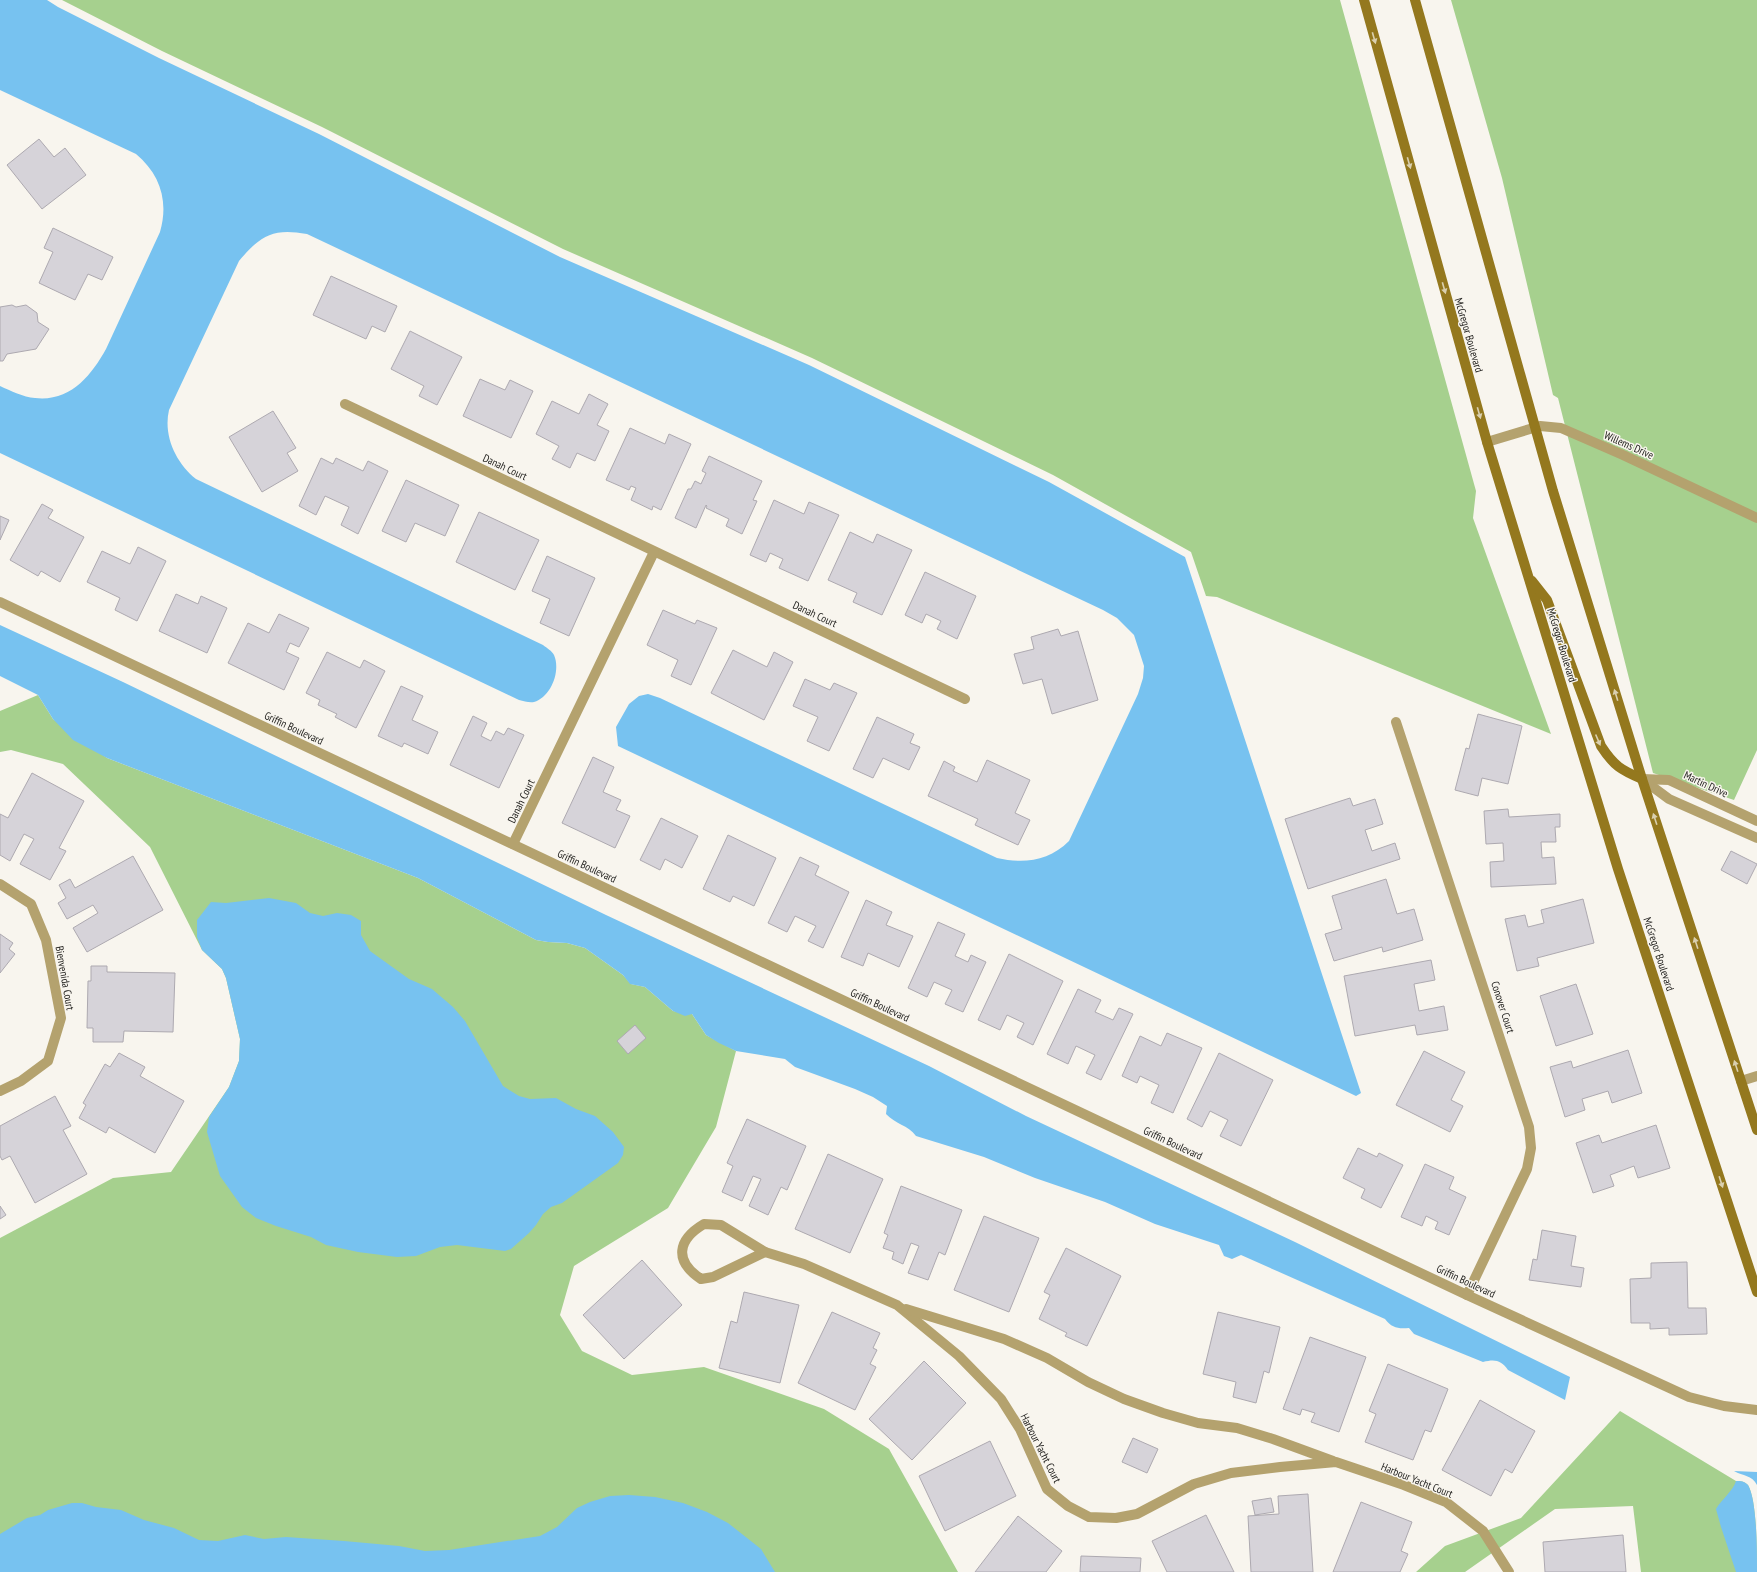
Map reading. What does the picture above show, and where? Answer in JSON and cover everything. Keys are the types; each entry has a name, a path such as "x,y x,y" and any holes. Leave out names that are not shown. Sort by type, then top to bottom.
{"main road":[{"name":"McGregor Boulevard","path":"1364,0 1487,442 1528,577 1621,877 1757,1292"},
{"path":"1415,0 1535,427 1642,779 1757,1130"},
{"path":"1528,577 1547,600 1601,746 1615,765 1623,772 1642,779"}],"street":[{"name":"Danah Court","path":"345,404 965,699"},
{"name":"Willems Drive","path":"1487,442 1535,427 1561,428 1623,455 1757,518"},
{"name":"Danah Court","path":"513,844 654,552"},
{"name":"Griffin Boulevard","path":"0,602 1467,1295 1689,1397 1724,1406 1757,1410"},
{"name":"Conover Court","path":"1396,722 1529,1127 1531,1148 1527,1169 1467,1295"},
{"name":"Martin Drive","path":"1642,779 1669,780 1757,821"},
{"path":"1642,779 1669,799 1757,838"},
{"name":"Bienvenida Court","path":"0,884 31,904 46,940 61,1018 48,1061 21,1080 0,1091"},
{"path":"1741,1081 1757,1076"},
{"name":"Harbour Yacht Court","path":"765,1252 713,1277 701,1279 691,1272 683,1259 683,1245 691,1232 704,1224 721,1225 765,1252 804,1264 910,1310 1004,1339 1047,1358 1088,1382 1124,1399 1198,1423 1237,1428 1266,1437 1404,1485 1446,1502 1483,1531 1509,1572"},
{"name":"Harbour Yacht Court","path":"897,1305 960,1356 1001,1399 1020,1429 1047,1489 1068,1506 1089,1517 1116,1518 1137,1514 1194,1484 1231,1473 1336,1462"}],"green space":[{"path":"62,0 1340,0 1476,491 1473,518 1551,734 1217,597 1206,596 1191,552 1053,475 812,358 563,249 322,127 162,51"},
{"path":"1451,0 1757,0 1757,750 1734,800 1653,773 1558,398 1553,395 1502,178"},
{"path":"38,695 53,719 107,758 418,878 536,940 567,943 585,948 623,975 631,984 645,987 673,1011 692,1014 706,1035 736,1051 716,1127 668,1208 574,1266 560,1315 582,1351 632,1375 704,1367 824,1409 889,1449 958,1572 0,1572 0,1238 113,1178 171,1172 229,1087 239,1061 240,1039 226,978 222,969 202,950 150,847 63,764 11,750 0,752 0,711"},
{"path":"1620,1411 1736,1481 1744,1482 1748,1485 1751,1492 1755,1514 1757,1572 1641,1572 1633,1506 1555,1509 1465,1572 1416,1572 1445,1546 1521,1518"}],"water":[{"path":"0,0 47,0 159,58 319,134 560,257 809,365 1049,482 1185,557 1361,1093 1356,1096 618,746 616,727 629,704 639,696 648,694 660,698 997,858 1026,861 1045,857 1061,848 1069,841 1138,694 1143,678 1144,666 1134,635 1117,618 1103,610 307,234 285,232 268,236 261,239 254,245 239,261 169,410 168,430 177,457 182,465 196,479 543,645 554,655 556,668 553,683 550,689 540,699 534,702 519,700 0,453 0,386 17,394 35,398 59,396 78,385 94,369 106,349 160,232 163,221 163,199 157,179 136,154 0,90"},
{"path":"0,625 123,682 606,915 929,1066 1026,1116 1295,1242 1570,1377 1565,1400 1508,1370 1500,1362 1483,1362 1414,1334 1409,1328 1396,1327 1385,1319 1241,1255 1232,1259 1224,1256 1219,1245 1155,1224 1105,1202 1035,1178 984,1157 916,1136 909,1129 893,1120 886,1114 887,1106 873,1097 795,1067 785,1059 736,1051 719,1043 706,1035 692,1014 685,1016 673,1011 645,987 630,984 623,975 585,948 567,943 536,940 418,878 107,758 73,740 53,719 38,695 0,676"},
{"path":"269,898 296,903 310,913 323,916 337,913 351,915 361,921 361,935 370,951 409,979 432,989 453,1007 465,1021 503,1086 519,1096 530,1099 556,1098 576,1109 595,1116 613,1132 624,1147 623,1155 618,1163 562,1203 551,1207 543,1214 529,1233 511,1249 505,1251 457,1245 440,1247 416,1256 397,1257 358,1252 326,1245 311,1237 256,1218 242,1207 220,1176 207,1132 209,1117 229,1087 239,1061 240,1039 226,978 222,969 202,950 197,937 197,920 211,902 226,903"},
{"path":"1734,1471 1757,1472 1757,1485 1750,1477"},
{"path":"1736,1481 1747,1484 1751,1492 1756,1526 1757,1572 1736,1572 1716,1509"},
{"path":"629,1495 655,1497 683,1503 707,1512 728,1523 761,1549 775,1572 0,1572 0,1534 27,1518 40,1515 48,1510 72,1503 82,1503 96,1507 121,1510 144,1520 174,1528 199,1540 218,1541 245,1535 264,1539 286,1537 344,1541 399,1546 425,1551 449,1550 540,1536 557,1527 577,1508 590,1502 610,1496"}],"building":[{"path":"39,139 54,157 65,148 86,175 42,209 7,165"},
{"path":"53,228 113,257 102,280 88,274 75,300 39,283 53,252 44,248"},
{"path":"331,276 397,306 385,332 372,326 366,339 313,315"},
{"path":"12,305 16,307 26,305 37,313 38,322 49,329 36,349 7,354 3,361 0,361 0,307"},
{"path":"410,331 462,357 437,405 419,396 424,386 391,369"},
{"path":"480,379 505,390 510,380 533,391 511,438 463,416"},
{"path":"589,394 608,404 597,425 609,431 595,461 577,453 570,468 552,459 559,446 536,434 552,401 579,414"},
{"path":"273,411 296,448 287,453 298,471 262,492 229,437"},
{"path":"630,428 665,444 669,434 691,444 661,510 653,506 652,510 631,500 636,488 631,486 629,490 606,480"},
{"path":"709,456 762,481 753,500 757,501 742,534 726,526 729,519 706,508 706,505 696,528 675,518 688,489 691,489 695,481 701,484 706,473 702,471"},
{"path":"321,458 333,464 336,458 363,471 368,461 388,471 358,534 341,525 349,507 325,496 316,515 299,506"},
{"path":"406,480 459,505 445,536 415,523 406,542 382,531"},
{"path":"774,500 804,514 809,502 839,515 808,581 779,568 783,559 770,553 766,562 750,555"},
{"path":"42,504 53,510 48,518 84,537 60,582 41,571 38,576 10,560"},
{"path":"479,512 539,540 515,590 456,562"},
{"path":"0,516 9,520 0,540"},
{"path":"850,532 873,543 877,534 912,550 882,615 853,602 857,593 828,580"},
{"path":"138,547 166,561 137,621 115,610 120,598 87,582 102,551 130,564"},
{"path":"547,556 595,578 569,636 540,623 550,599 532,591"},
{"path":"925,572 976,596 957,639 937,629 941,621 926,614 922,623 905,615"},
{"path":"176,594 198,604 201,596 227,608 207,653 159,631"},
{"path":"663,610 695,624 697,620 717,628 691,685 671,676 678,660 647,645"},
{"path":"279,614 309,628 299,647 290,643 286,652 299,658 284,690 228,663 248,623 269,633"},
{"path":"1058,629 1061,636 1078,631 1098,700 1052,714 1042,679 1023,684 1014,654 1034,649 1031,637"},
{"path":"733,650 767,667 774,652 793,662 764,720 711,693"},
{"path":"327,652 360,668 364,660 385,671 356,728 335,717 337,714 318,705 320,700 306,693"},
{"path":"805,679 830,690 834,683 857,693 829,751 807,741 818,717 793,706"},
{"path":"401,686 423,696 412,720 438,732 428,754 404,743 402,747 378,736"},
{"path":"1478,714 1522,726 1508,784 1482,778 1478,796 1455,790 1466,748 1469,749"},
{"path":"473,716 487,723 481,736 491,741 496,731 504,735 508,728 524,735 499,788 450,765"},
{"path":"877,717 914,734 910,743 920,747 909,770 883,758 873,778 853,769"},
{"path":"593,757 614,767 603,792 621,800 616,810 630,816 615,848 562,823"},
{"path":"987,760 1030,780 1015,813 1030,820 1018,845 975,825 978,819 928,796 944,761 955,767 953,771 977,782"},
{"path":"32,773 84,801 59,848 66,851 50,880 20,864 34,839 24,834 10,861 0,855 0,814 8,818"},
{"path":"1350,798 1353,806 1375,799 1383,824 1365,830 1372,851 1395,843 1400,859 1308,889 1285,819"},
{"path":"1508,809 1509,817 1560,814 1560,827 1555,827 1556,842 1541,842 1542,858 1554,857 1556,884 1491,887 1490,862 1504,861 1503,843 1486,844 1484,811"},
{"path":"661,818 698,836 682,868 665,859 660,870 640,860"},
{"path":"728,835 776,858 754,906 733,896 730,902 703,889"},
{"path":"1731,851 1757,864 1747,884 1721,870"},
{"path":"133,856 163,910 87,952 73,928 98,913 93,905 67,919 58,903 66,898 59,885 70,879 75,888"},
{"path":"800,857 819,866 815,875 849,892 823,948 808,941 816,926 795,916 787,932 768,923"},
{"path":"1386,879 1397,914 1414,909 1423,940 1383,952 1382,947 1334,961 1325,934 1342,929 1332,896"},
{"path":"1583,899 1594,943 1537,958 1539,966 1517,971 1505,919 1525,915 1528,927 1544,923 1541,910"},
{"path":"866,900 892,912 886,925 913,936 899,967 868,953 863,966 841,957"},
{"path":"938,922 965,934 955,956 968,962 971,955 986,962 963,1012 945,1004 952,990 934,982 927,997 908,988"},
{"path":"0,934 13,943 9,949 15,954 0,973"},
{"path":"1009,954 1063,981 1033,1045 1017,1037 1024,1023 1007,1015 1000,1030 978,1020"},
{"path":"1431,960 1435,980 1414,984 1419,1011 1444,1006 1448,1030 1417,1035 1415,1025 1355,1036 1344,976"},
{"path":"91,966 107,966 107,972 175,973 173,1032 124,1031 123,1042 93,1042 93,1028 87,1028 88,981 91,981"},
{"path":"1576,984 1593,1034 1556,1046 1540,996"},
{"path":"1078,989 1101,1000 1095,1012 1113,1020 1119,1008 1133,1014 1101,1080 1086,1073 1095,1055 1076,1046 1068,1064 1047,1054"},
{"path":"635,1025 646,1038 628,1054 617,1041"},
{"path":"1167,1033 1202,1048 1173,1113 1151,1103 1159,1085 1140,1076 1137,1083 1122,1076 1140,1036 1161,1046"},
{"path":"1628,1050 1642,1093 1612,1103 1608,1091 1582,1099 1585,1110 1565,1117 1550,1067 1571,1061 1573,1068"},
{"path":"1424,1051 1465,1072 1451,1100 1463,1106 1450,1132 1396,1105"},
{"path":"119,1053 145,1067 140,1076 184,1101 155,1153 109,1127 106,1133 79,1118 86,1105 83,1103 105,1064 110,1067"},
{"path":"1219,1053 1273,1080 1241,1146 1220,1136 1228,1120 1210,1111 1202,1127 1187,1119"},
{"path":"55,1096 71,1126 63,1130 87,1174 35,1203 10,1156 2,1160 0,1156 0,1126"},
{"path":"747,1119 806,1146 787,1190 781,1187 768,1215 749,1206 761,1179 753,1176 742,1201 722,1192 733,1166 727,1163"},
{"path":"1656,1125 1670,1168 1638,1178 1634,1166 1610,1175 1614,1186 1593,1193 1576,1143 1599,1135 1602,1143"},
{"path":"1358,1148 1377,1157 1379,1153 1403,1165 1381,1208 1361,1198 1365,1189 1343,1178"},
{"path":"828,1154 883,1179 850,1253 795,1229"},
{"path":"1425,1164 1454,1177 1449,1189 1466,1197 1449,1235 1435,1229 1438,1222 1426,1216 1422,1226 1401,1217"},
{"path":"901,1186 962,1210 945,1255 939,1252 928,1280 908,1273 919,1246 911,1243 903,1264 892,1259 894,1252 883,1248 888,1235 884,1233"},
{"path":"0,1206 6,1215 0,1219"},
{"path":"984,1216 1039,1238 1009,1312 954,1290"},
{"path":"1542,1230 1576,1236 1571,1266 1584,1268 1581,1287 1529,1280 1533,1259 1537,1260"},
{"path":"1066,1248 1121,1276 1087,1346 1065,1336 1067,1333 1039,1319 1050,1295 1044,1292"},
{"path":"642,1260 682,1305 624,1359 583,1315"},
{"path":"1687,1262 1688,1308 1706,1308 1707,1334 1669,1335 1669,1328 1650,1329 1650,1323 1631,1323 1630,1279 1651,1278 1651,1263"},
{"path":"744,1292 799,1305 780,1383 719,1368 731,1321 737,1323"},
{"path":"832,1312 880,1333 873,1348 877,1350 870,1364 876,1367 855,1410 798,1383"},
{"path":"1218,1312 1280,1327 1269,1373 1264,1371 1256,1403 1233,1397 1236,1382 1203,1374"},
{"path":"1310,1337 1366,1357 1339,1432 1311,1422 1315,1413 1302,1409 1300,1415 1283,1409"},
{"path":"924,1361 966,1403 912,1460 869,1419"},
{"path":"1388,1364 1448,1389 1431,1432 1425,1430 1413,1460 1365,1442 1376,1414 1369,1411"},
{"path":"1480,1400 1535,1431 1512,1473 1505,1469 1491,1496 1442,1470"},
{"path":"1133,1438 1158,1449 1147,1473 1122,1462"},
{"path":"990,1441 1016,1496 945,1531 919,1476"},
{"path":"1308,1494 1313,1572 1251,1572 1248,1516 1279,1514 1278,1496"},
{"path":"1271,1498 1274,1512 1255,1515 1252,1501"},
{"path":"1361,1502 1412,1522 1401,1551 1408,1554 1400,1572 1333,1572"},
{"path":"1206,1515 1234,1572 1167,1572 1152,1541"},
{"path":"1018,1516 1062,1551 1046,1572 975,1572"},
{"path":"1623,1535 1626,1572 1545,1572 1543,1542"},
{"path":"1081,1556 1141,1558 1140,1572 1080,1572"}]}
